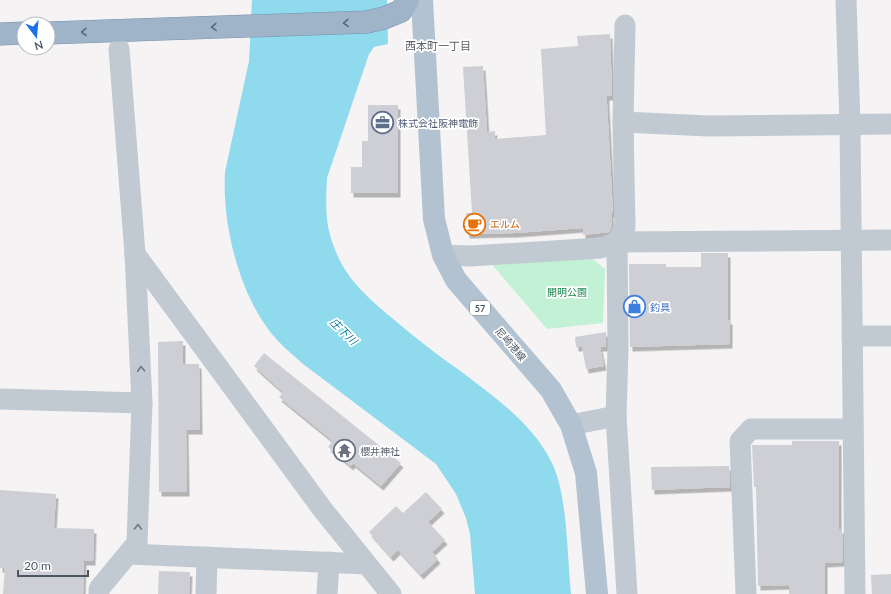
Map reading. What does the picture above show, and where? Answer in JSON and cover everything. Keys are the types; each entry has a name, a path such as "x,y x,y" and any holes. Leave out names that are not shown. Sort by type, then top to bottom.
{"highway":[{"path":"56,33 367,22 384,18 401,11 408,0"},
{"path":"0,34 16,34"}],"main road":[{"name":"尼崎港線","path":"422,0 434,219 442,255 456,280 551,390 571,425 586,473 597,594"}],"street":[{"path":"846,0 850,124 850,241 856,594"},
{"path":"625,25 623,122 625,227 617,242 618,348 616,416 627,594"},
{"path":"99,594 99,589 137,543 142,402 135,254 119,49"},
{"path":"623,122 708,126 891,124"},
{"path":"442,255 470,256 601,248 617,242 891,240"},
{"path":"135,254 324,510 391,594"},
{"path":"852,336 891,336"},
{"path":"0,398 142,402"},
{"path":"571,425 616,416"},
{"path":"746,594 740,441 751,430 853,429"},
{"path":"128,554 366,564"},
{"path":"206,594 208,557"},
{"path":"327,594 329,562"}],"green space":[{"name":"開明公園","path":"589,256 605,269 603,323 547,329 490,262"}],"water":[{"name":"庄下川","path":"252,0 387,0 388,44 374,47 369,54 327,178 326,199 328,228 330,235 340,261 354,282 371,300 416,338 499,400 523,423 544,448 552,463 561,492 566,527 571,594 475,594 470,534 466,518 456,494 436,464 303,364 276,339 257,313 240,275 234,254 229,233 225,192 225,172 249,61"}],"building":[{"path":"610,34 612,96 607,96 607,104 613,213 611,213 612,226 609,232 583,235 583,228 515,233 467,234 466,213 472,213 463,67 483,66 487,132 495,131 495,139 546,135 541,49 578,46 577,36"},
{"path":"368,105 398,105 398,193 351,193 351,167 362,167 362,141 368,141"},
{"path":"701,253 728,253 728,320 730,320 730,344 630,347 629,264 666,264 666,267 701,267"},
{"path":"606,332 606,347 600,347 604,366 586,369 582,347 576,347 575,337"},
{"path":"183,341 183,364 199,364 200,430 186,430 187,492 159,492 158,342"},
{"path":"264,353 401,463 381,486 353,463 351,466 328,447 333,441 279,397 283,392 254,366"},
{"path":"792,441 839,441 839,529 842,529 843,562 825,563 825,594 789,594 789,585 758,586 756,487 754,487 752,445 792,445"},
{"path":"729,466 730,487 652,490 651,467"},
{"path":"0,490 56,494 54,528 94,529 93,561 84,561 83,594 3,594 5,568 0,568"},
{"path":"426,492 442,509 428,522 445,540 432,552 438,559 421,575 398,550 391,557 369,532 396,506 403,513"},
{"path":"159,571 190,572 189,594 158,594"},
{"path":"891,574 891,594 872,594 871,575"}],"place":[{"name":"株式会社阪神電飾","path":"383,123"},
{"name":"エルム","path":"475,224"},
{"name":"釣具","path":"634,307"},
{"name":"櫻井神社","path":"345,451"}],"district":[{"name":"西本町一丁目","path":"438,45"}]}
